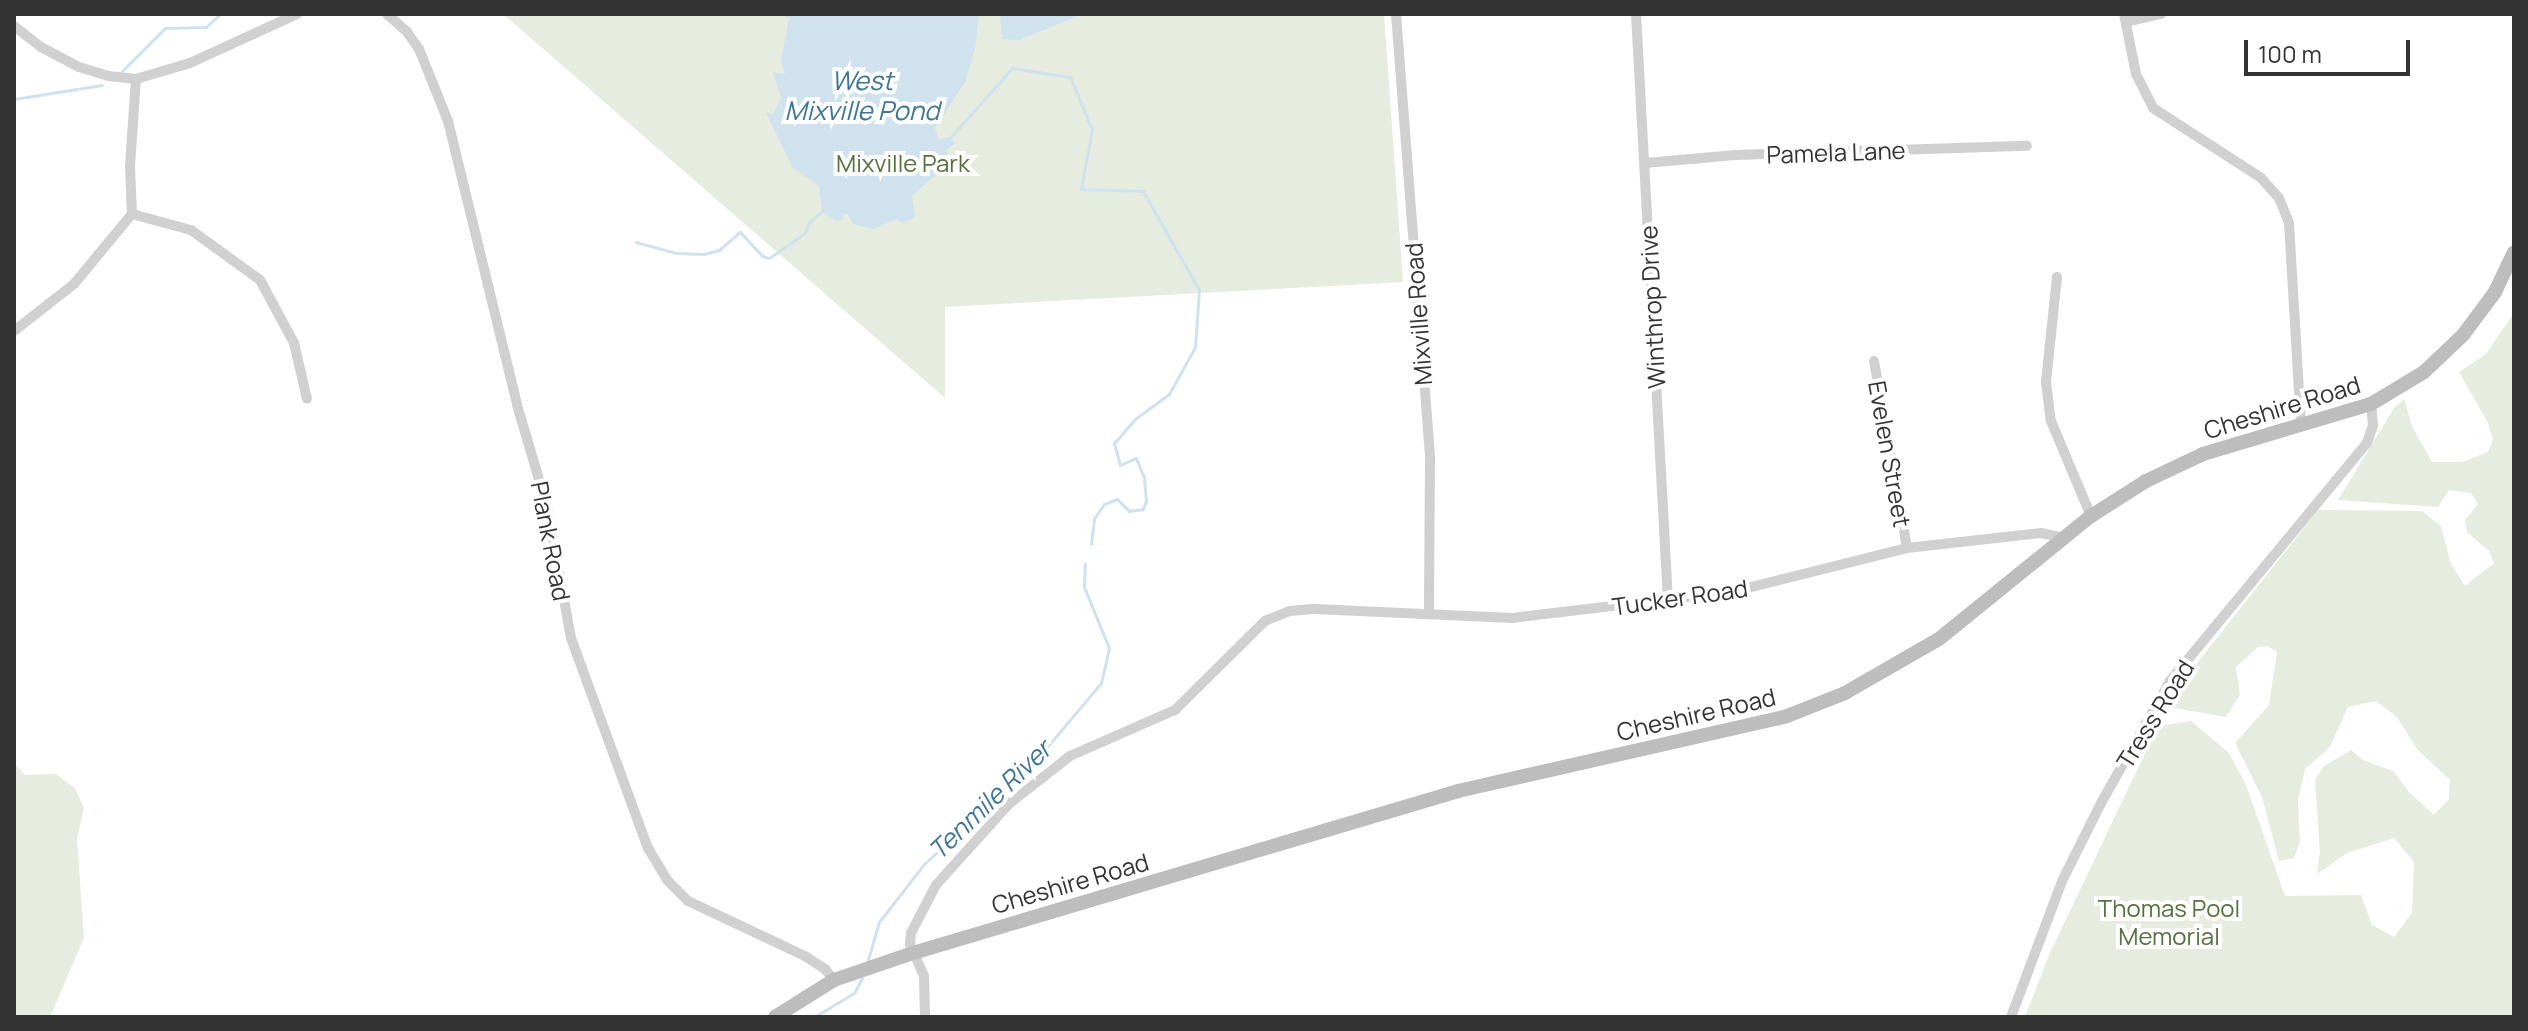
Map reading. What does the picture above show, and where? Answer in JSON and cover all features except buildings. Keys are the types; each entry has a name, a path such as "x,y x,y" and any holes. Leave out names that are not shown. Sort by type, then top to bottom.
{"main road":[{"name":"Cheshire Road","path":"775,1017 834,980 873,965 1458,791 1787,716 1845,693 1939,639 2091,516 2146,481 2203,454 2371,404 2424,372 2463,335 2495,292 2514,252"}],"street":[{"path":"14,26 41,47 79,67 108,76 136,79 190,63 297,14"},
{"name":"Plank Road","path":"387,14 407,32 419,49 444,109 484,257 517,405 547,506 571,638 648,848 667,880 688,901 805,956 825,969 834,980"},
{"name":"Mixville Road","path":"1396,14 1430,459 1429,614"},
{"name":"Winthrop Drive","path":"1636,14 1668,601"},
{"path":"2161,14 2125,18 2136,74 2153,108 2261,178 2279,198 2289,223 2301,426"},
{"path":"14,331 74,284 132,214 130,166 136,79"},
{"name":"Pamela Lane","path":"1645,163 1736,155 2027,146"},
{"path":"132,214 191,230 260,280 294,343 307,399"},
{"path":"2057,277 2046,382 2051,421 2091,516"},
{"name":"Evelen Street","path":"1874,361 1907,548"},
{"name":"Tress Road","path":"2011,1017 2062,881 2101,803 2170,681 2367,443 2373,426 2371,404"},
{"name":"Tucker Road","path":"913,953 911,933 936,885 1009,804 1070,756 1175,710 1265,621 1290,611 1512,618 1731,592 1907,548 2041,533 2065,538"},
{"path":"913,953 924,976 925,1017"}],"green space":[{"name":"Mixville Park","path":"503,14 1384,14 1403,282 945,307 945,398"},
{"name":"Thomas Pool Memorial","path":"2514,313 2514,1017 2025,1017 2049,955 2158,726 2191,721 2229,753 2246,785 2285,896 2361,895 2372,925 2394,937 2412,913 2414,862 2394,838 2347,853 2317,874 2320,852 2315,780 2324,766 2351,750 2363,760 2393,771 2409,792 2434,815 2449,799 2450,780 2417,749 2397,717 2376,701 2348,707 2330,747 2305,769 2298,801 2300,842 2294,858 2279,861 2262,797 2235,743 2269,705 2277,652 2267,646 2258,647 2236,667 2240,695 2226,717 2163,706 2318,510 2422,511 2441,526 2451,564 2465,586 2494,563 2489,551 2467,532 2465,520 2478,504 2471,493 2449,490 2438,507 2338,500 2394,408 2404,399 2412,426 2432,462 2462,462 2488,452 2493,440 2488,423 2459,372 2486,354"},
{"path":"14,763 25,775 56,774 75,788 84,808 77,839 84,938 50,1017 14,1017"}],"water":[{"name":"West Mixville Pond","path":"780,14 979,14 975,49 965,82 935,128 939,140 948,137 955,143 946,150 951,161 912,196 915,218 902,223 896,219 874,229 853,224 848,214 843,214 843,220 835,220 822,212 819,186 793,168 766,113 773,114 781,98 773,72 785,74 781,61 789,18"},
{"path":"1000,14 1082,14 1020,40 1002,39"}],"waterway":[{"path":"122,71 165,28 206,27 220,14"},
{"name":"Tenmile River","path":"949,139 1012,68 1070,77 1092,129 1081,189 1143,191 1199,290 1195,347 1169,394 1135,419 1114,443 1120,465 1136,458 1144,478 1146,501 1143,509 1129,511 1117,499 1104,504 1094,519 1091,544"},
{"path":"14,99 102,85"},
{"path":"636,242 676,253 704,254 719,250 740,232 762,256 769,258 805,233 809,222 824,209"},
{"name":"Tenmile River","path":"867,963 879,922 924,864 1031,766 1101,683 1109,648 1084,587 1085,564"},
{"name":"Tenmile River","path":"814,1017 854,993 862,978"}]}
